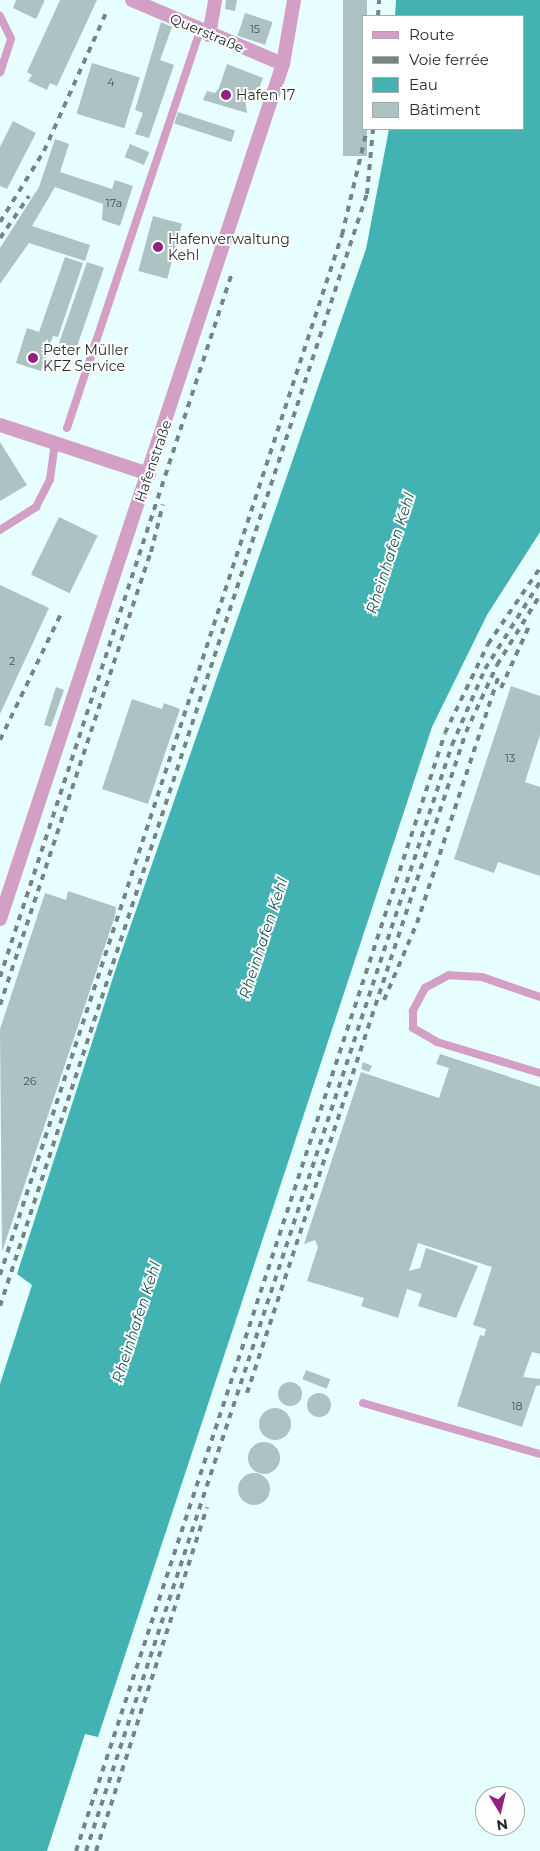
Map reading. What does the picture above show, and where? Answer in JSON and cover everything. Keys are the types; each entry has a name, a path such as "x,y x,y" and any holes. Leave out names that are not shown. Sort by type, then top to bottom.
{"street":[{"name":"Querstraße","path":"132,0 157,5 204,33 283,64"},
{"path":"204,33 215,0"},
{"name":"Hafenstraße","path":"0,919 283,64 294,0"},
{"path":"0,425 148,474"}],"lane":[{"path":"0,16 11,39 0,72"},
{"path":"67,428 204,33"},
{"path":"0,530 36,507 50,478 55,444"},
{"path":"540,997 482,977 449,975 425,988 413,1011 413,1028 437,1042 540,1073"},
{"path":"363,1403 540,1454"}],"water":[{"name":"Rheinhafen Kehl","path":"396,0 540,0 540,532 487,615 432,727 98,1737 85,1734 47,1851 0,1851 0,1384 32,1285 17,1274 119,959 366,249 389,130 525,130 525,15 395,15"}],"building":[{"path":"16,0 44,0 44,2 36,19 13,8"},
{"path":"60,0 97,0 57,86 50,83 47,90 28,81 32,75 27,72"},
{"path":"226,0 237,0 235,11 225,9"},
{"path":"343,0 367,0 367,15 362,15 362,130 367,130 367,156 343,156"},
{"path":"245,13 273,22 265,45 238,36"},
{"path":"161,22 172,27 160,60 174,65 149,138 135,134 143,113 135,110"},
{"path":"92,63 140,78 124,128 77,114"},
{"name":"Hafen 17","path":"227,64 263,78 254,101 245,98 247,113 203,100 207,91 215,93 219,88"},
{"path":"178,112 235,131 231,142 174,123"},
{"path":"13,121 36,133 7,189 0,186 0,147"},
{"path":"55,139 69,144 60,172 112,189 115,180 133,186 120,226 102,220 103,204 55,187 32,226 90,245 85,261 29,243 0,284 0,248 39,187"},
{"path":"130,144 149,152 144,165 125,157"},
{"name":"Hafenverwaltung Kehl","path":"153,216 182,224 167,279 138,271"},
{"path":"65,257 83,263 58,337 53,336 41,371 16,363 27,328 39,332"},
{"path":"87,262 104,268 76,349 59,343"},
{"path":"0,442 27,485 0,501"},
{"path":"59,517 98,536 70,593 31,575"},
{"path":"0,585 49,608 0,714"},
{"path":"511,686 540,696 540,735 525,782 540,787 540,876 498,862 494,873 454,859"},
{"path":"56,687 64,690 51,727 44,725"},
{"path":"132,699 162,709 164,703 180,709 148,804 102,789"},
{"path":"68,891 116,907 115,916 2,1252 0,1029 45,893 66,900"},
{"path":"440,1054 540,1087 540,1354 532,1352 523,1377 540,1379 540,1385 536,1386 522,1427 457,1406 480,1335 484,1336 486,1329 473,1325 492,1267 418,1243 409,1271 420,1268 426,1248 478,1266 456,1318 418,1306 422,1294 407,1289 398,1318 361,1306 364,1298 307,1281 318,1247 315,1240 304,1244 361,1072 439,1098 449,1068 436,1064"},
{"path":"363,1062 372,1066 369,1072 361,1069"},
{"path":"306,1370 330,1379 327,1389 302,1379"},
{"path":"290,1382 298,1386 302,1394 298,1402 290,1406 282,1402 278,1394 282,1386"},
{"path":"319,1393 327,1397 331,1405 327,1413 319,1417 311,1413 307,1405 311,1397"},
{"path":"275,1408 281,1409 286,1413 290,1418 290,1430 286,1435 281,1439 275,1440 269,1439 264,1435 260,1430 259,1424 260,1418 264,1413 269,1409"},
{"path":"264,1442 270,1443 275,1447 279,1452 279,1464 275,1469 270,1473 264,1474 258,1473 253,1469 249,1464 248,1458 249,1452 253,1447 258,1443"},
{"path":"254,1473 260,1474 265,1478 269,1483 269,1495 265,1500 260,1504 254,1505 248,1504 243,1500 239,1495 238,1489 239,1483 243,1478 248,1474"}],"railway":[{"path":"378,15 379,0"},
{"path":"0,222 44,151 107,11"},
{"path":"0,1275 342,235 367,130"},
{"path":"0,1306 367,194 373,130"},
{"path":"0,238 29,196"},
{"path":"0,977 232,273"},
{"path":"0,1005 151,552 163,504"},
{"path":"76,1851 445,733 488,644 540,568"},
{"path":"86,1851 452,745 485,669 540,582"},
{"path":"247,1393 466,732 497,665 540,595"},
{"path":"0,740 61,614"},
{"path":"501,688 531,622"},
{"path":"384,1000 417,923 499,675"},
{"path":"96,1851 207,1507"}],"place":[{"name":"Hafen 17","path":"226,95"},
{"name":"Hafenverwaltung Kehl","path":"158,247"},
{"name":"Peter Müller KFZ Service","path":"33,358"}]}
